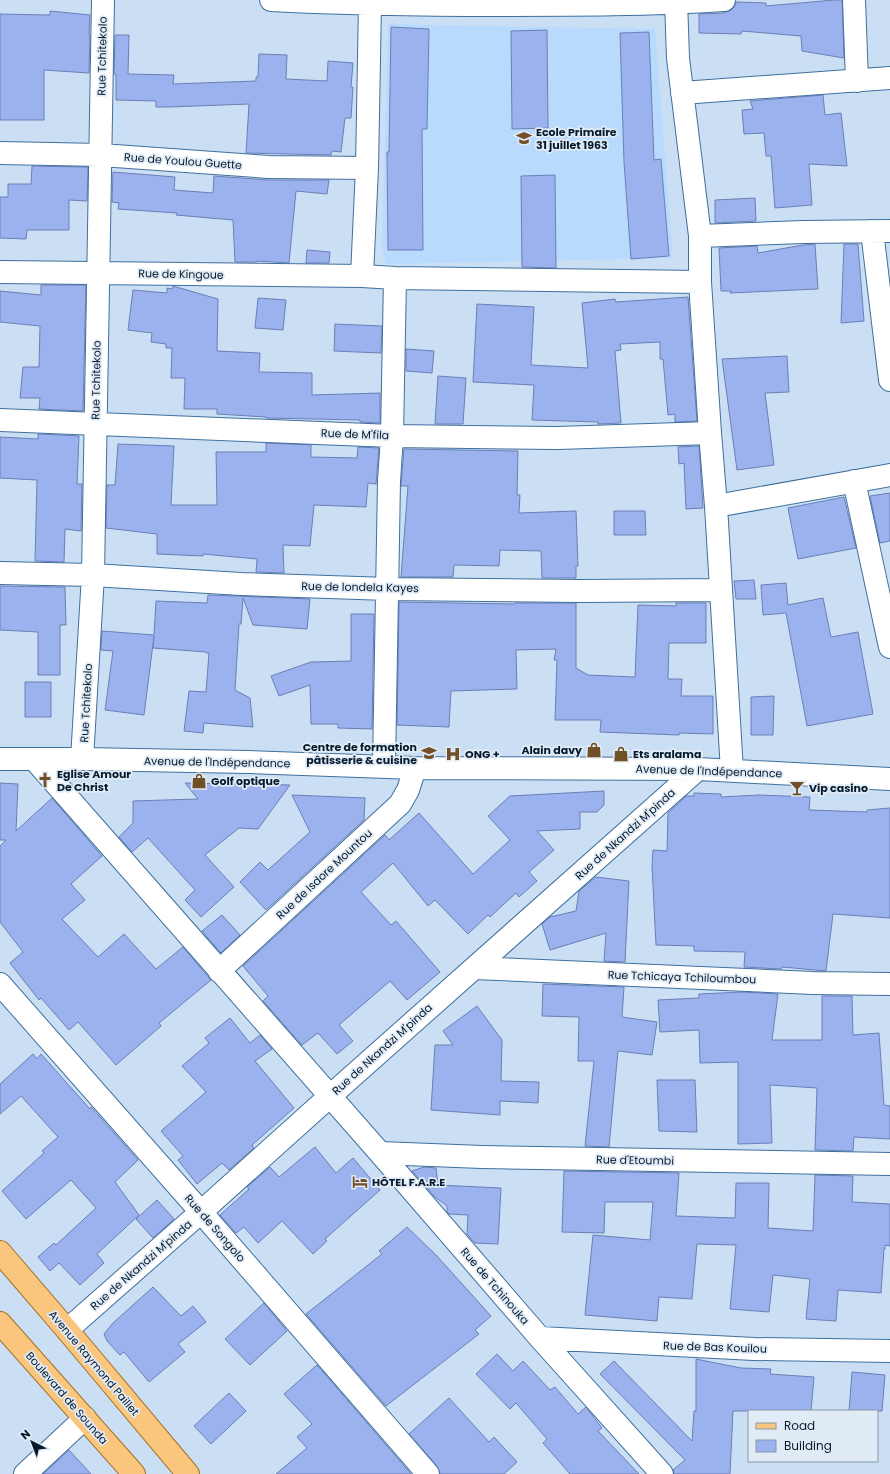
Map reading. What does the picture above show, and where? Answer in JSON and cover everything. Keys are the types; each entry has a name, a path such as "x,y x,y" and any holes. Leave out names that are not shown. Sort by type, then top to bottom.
{"main road":[{"name":"Avenue Raymond Paillet","path":"0,1252 188,1474"},
{"name":"Boulevard de Sounda","path":"1,1326 134,1474"}],"street":[{"name":"Rue Tchitekolo","path":"82,759 93,575 103,0"},
{"path":"271,0 370,4 441,2 676,2 724,0"},
{"path":"854,0 857,81"},
{"path":"676,2 678,58 700,236 700,282 716,506 732,772"},
{"path":"362,276 367,168 370,4"},
{"path":"682,93 890,78"},
{"name":"Rue de Youlou Guette","path":"0,153 101,155 269,167 367,168"},
{"path":"700,236 881,231 890,380"},
{"name":"Rue de Kingoue","path":"0,272 700,282"},
{"path":"384,766 395,278"},
{"name":"Rue de M'fila","path":"0,420 392,436 558,438 710,433"},
{"path":"716,506 890,475"},
{"path":"854,481 890,647"},
{"name":"Rue de londela Kayes","path":"0,573 93,575 241,584 388,589 581,591 721,590"},
{"name":"Avenue de l'Indépendance","path":"0,759 82,759 415,768 698,769 732,772 890,779"},
{"name":"Rue de Tchinouka","path":"34,759 329,1097 380,1153 540,1338 662,1474"},
{"name":"Rue de Isdore Mountou","path":"220,972 400,804 408,790 415,768"},
{"name":"Rue de Nkandzi M'pinda","path":"67,1330 202,1212 698,769"},
{"name":"Rue Tchicaya Tchiloumbou","path":"474,968 750,980 890,984"},
{"name":"Rue de Songolo","path":"0,984 202,1212 428,1474"},
{"name":"Rue d'Etoumbi","path":"380,1153 490,1157 890,1164"},
{"name":"Rue de Bas Kouilou","path":"540,1338 754,1349 890,1351"},
{"path":"25,1474 85,1418"}],"shaded area":[{"name":"Ecole Primaire 31 juillet 1963","path":"388,24 655,29 673,258 386,264 382,246"}],"building":[{"path":"842,0 844,58 802,51 801,36 742,31 741,34 699,33 699,14 724,13 731,10 735,6 736,2 766,3 766,6"},
{"path":"50,11 90,15 89,73 44,70 44,120 0,120 0,14 50,15"},
{"path":"391,27 429,29 427,129 422,129 423,250 388,250 387,152 389,152"},
{"path":"547,30 548,128 512,129 511,31"},
{"path":"649,32 654,160 661,159 669,256 631,259 624,162 620,33"},
{"path":"115,35 129,35 128,74 174,75 173,84 256,81 256,77 258,77 259,54 287,55 286,79 327,81 328,61 353,63 351,118 345,118 341,152 332,151 331,155 246,153 249,104 156,107 156,101 116,100 116,75 114,74"},
{"path":"823,95 825,115 841,113 847,166 809,164 812,205 775,208 771,156 766,156 764,133 744,134 742,110 753,109 750,101"},
{"path":"32,166 88,167 87,201 69,200 69,230 27,230 26,239 0,238 0,197 8,197 8,184 31,184"},
{"path":"113,172 175,177 174,190 213,193 214,176 269,180 329,180 327,194 296,191 289,263 257,261 235,262 233,220 176,215 177,213 118,209 119,203 112,202"},
{"path":"555,175 556,268 522,267 521,176"},
{"path":"755,198 756,221 715,223 715,200"},
{"path":"815,244 818,289 730,293 731,291 721,291 719,248 757,246 758,253"},
{"path":"844,244 858,244 864,321 841,323"},
{"path":"307,250 330,252 329,263 306,263"},
{"path":"41,285 86,285 83,411 39,409 40,398 20,398 23,367 39,367 40,326 0,322 0,291 41,295"},
{"path":"173,286 218,299 217,351 260,353 259,372 312,373 312,395 380,393 380,423 360,422 360,420 266,418 217,414 217,409 184,409 185,378 171,378 172,348 166,348 166,344 151,342 152,333 128,330 133,290 167,293 167,288 172,289"},
{"path":"688,297 697,421 675,422 675,414 668,415 663,359 660,359 660,342 620,344 621,350 615,351 621,423 598,424 598,422 532,420 534,385 473,382 477,304 534,307 531,365 588,368 582,303 615,299 616,302"},
{"path":"258,298 286,300 283,330 255,328"},
{"path":"335,324 382,326 381,353 334,351"},
{"path":"406,349 434,351 432,373 406,371"},
{"path":"787,356 789,392 765,393 774,465 737,470 722,359"},
{"path":"438,376 466,378 463,424 435,424"},
{"path":"38,434 79,436 77,484 82,484 81,531 65,529 64,562 35,561 37,480 0,478 0,437 38,439"},
{"path":"266,443 311,445 311,457 357,458 358,447 379,448 376,484 368,483 366,507 314,505 310,546 283,545 284,573 256,572 257,559 203,554 203,556 157,554 157,534 106,528 107,485 115,485 118,444 174,446 171,505 217,505 216,452 266,452"},
{"path":"699,446 703,508 686,509 684,463 679,464 678,447"},
{"path":"404,449 518,451 517,495 520,495 519,513 576,511 578,566 576,566 576,578 542,578 541,551 500,550 499,566 454,565 453,577 401,577 408,486 401,486"},
{"path":"890,493 890,541 880,543 870,496"},
{"path":"844,497 856,548 798,559 788,508"},
{"path":"614,511 645,511 646,535 614,535"},
{"path":"754,580 756,599 736,599 734,581"},
{"path":"786,583 788,605 823,598 831,637 858,632 873,714 807,726 786,613 763,615 761,585"},
{"path":"0,586 65,587 66,625 60,625 60,675 38,675 38,632 0,630"},
{"path":"208,595 310,599 307,629 253,625 243,598 241,624 239,624 235,690 250,698 253,727 204,723 203,733 184,731 189,691 206,692 209,653 153,648 154,636 144,715 105,710 113,651 101,650 102,631 154,635 156,601 207,603"},
{"path":"399,602 515,604 576,603 576,668 588,675 635,677 638,605 676,606 676,603 706,603 706,643 669,643 668,679 682,679 681,696 713,696 713,734 679,733 679,735 600,732 601,720 555,720 557,660 554,660 556,649 516,650 517,689 451,691 449,727 397,725"},
{"path":"351,614 374,614 372,729 338,728 338,724 311,724 310,685 279,696 271,676 311,662 351,661"},
{"path":"25,682 51,682 51,717 25,717"},
{"path":"774,696 773,735 751,735 751,697"},
{"path":"0,783 18,784 16,831 52,798 102,856 71,884 85,900 62,919 98,957 124,934 156,969 183,947 211,980 159,1023 161,1026 116,1065 78,1022 69,1030 41,998 39,1000 10,963 23,952 0,922 0,846 6,840 0,840"},
{"path":"185,783 290,785 258,829 239,828 205,855 234,887 201,917 185,900 195,890 148,838 132,852 119,837 133,823 133,801 198,799"},
{"path":"604,791 604,805 597,812 580,812 580,829 537,831 554,850 529,872 537,881 519,897 516,893 490,917 488,915 468,934 435,900 428,906 393,863 361,892 391,925 396,921 440,972 407,1000 390,981 339,1025 353,1041 337,1054 318,1033 302,1045 263,1001 268,996 243,966 385,835 389,840 419,813 473,874 510,840 488,816 510,796"},
{"path":"694,793 721,794 721,797 759,795 810,797 809,810 867,812 867,810 890,808 890,918 833,914 826,971 782,967 781,969 744,967 745,952 694,951 694,946 656,945 652,866 653,850 667,851 668,813 686,796 694,796"},
{"path":"292,795 365,798 364,820 266,910 240,882 260,862 268,870 310,832"},
{"path":"596,877 629,881 625,962 604,961 606,933 550,950 542,924 550,917 576,911 579,891"},
{"path":"222,915 240,935 221,953 202,931"},
{"path":"543,984 624,987 622,1017 657,1022 652,1055 618,1051 609,1147 585,1146 594,1061 578,1061 579,1017 542,1016"},
{"path":"743,992 778,994 772,1040 822,1040 822,996 852,996 853,1035 879,1033 884,1105 890,1106 890,1139 854,1137 853,1151 815,1150 817,1088 770,1085 772,1143 738,1144 738,1062 700,1063 699,1030 660,1032 658,1000 699,998 699,994"},
{"path":"477,1006 502,1040 501,1081 539,1082 538,1103 500,1101 500,1115 431,1110 435,1045 453,1045 443,1031"},
{"path":"230,1018 250,1043 260,1035 272,1049 255,1061 294,1108 252,1145 254,1148 229,1170 222,1163 197,1184 178,1160 183,1156 161,1131 206,1092 182,1066 209,1043 205,1038"},
{"path":"33,1054 37,1059 41,1054 138,1160 115,1182 139,1215 97,1254 104,1263 80,1285 59,1263 50,1271 38,1257 54,1243 56,1245 96,1208 71,1180 26,1219 2,1191 44,1153 42,1151 58,1137 21,1096 0,1114 0,1084"},
{"path":"657,1080 695,1080 697,1132 659,1131"},
{"path":"315,1147 336,1173 353,1158 380,1190 325,1239 327,1241 313,1254 282,1221 258,1243 244,1227 236,1233 220,1215 249,1189 247,1187 270,1167 279,1177"},
{"path":"424,1167 436,1168 438,1185 501,1188 498,1244 475,1243 467,1234 468,1215 449,1214 447,1212 447,1206 435,1197 412,1171"},
{"path":"564,1171 679,1173 676,1216 735,1218 736,1183 769,1183 768,1228 813,1231 815,1175 853,1176 852,1202 890,1204 890,1246 885,1245 884,1249 881,1293 838,1290 836,1321 806,1319 810,1279 773,1275 769,1312 730,1309 736,1245 697,1244 692,1299 659,1297 657,1321 585,1315 593,1235 650,1240 653,1202 605,1202 604,1233 562,1232"},
{"path":"157,1200 174,1219 153,1238 136,1219"},
{"path":"407,1227 436,1255 491,1316 475,1330 479,1334 386,1406 306,1314 382,1254 379,1251"},
{"path":"153,1287 181,1316 193,1306 206,1322 178,1344 185,1352 149,1382 124,1352 120,1355 107,1341 104,1334 113,1323"},
{"path":"264,1303 287,1331 250,1365 225,1339"},
{"path":"497,1354 513,1371 523,1361 550,1390 555,1387 578,1414 586,1407 602,1428 598,1431 639,1474 570,1474 543,1443 547,1439 516,1403 510,1409 476,1374"},
{"path":"696,1359 741,1368 771,1369 770,1374 814,1377 811,1410 733,1411 730,1474 674,1474 673,1470 685,1460 600,1374 614,1361 692,1441 694,1411 696,1411"},
{"path":"317,1365 411,1474 276,1474 307,1448 297,1437 312,1424 284,1394"},
{"path":"852,1372 885,1375 882,1411 849,1410"},
{"path":"229,1393 246,1411 211,1444 194,1426"},
{"path":"449,1398 489,1442 494,1437 517,1462 504,1474 440,1474 437,1466 409,1434"},
{"path":"69,1450 91,1474 43,1474"}],"place":[{"name":"Ecole Primaire 31 juillet 1963","path":"524,138"},
{"name":"Alain davy","path":"594,750"},
{"name":"Centre de formation pâtisserie & cuisine","path":"429,753"},
{"name":"ONG +","path":"453,754"},
{"name":"Ets aralama","path":"621,754"},
{"name":"Eglise Amour De Christ","path":"45,780"},
{"name":"Golf optique","path":"199,781"},
{"name":"Vip casino","path":"797,788"},
{"name":"HÔTEL F.A.R.E","path":"360,1182"}]}
